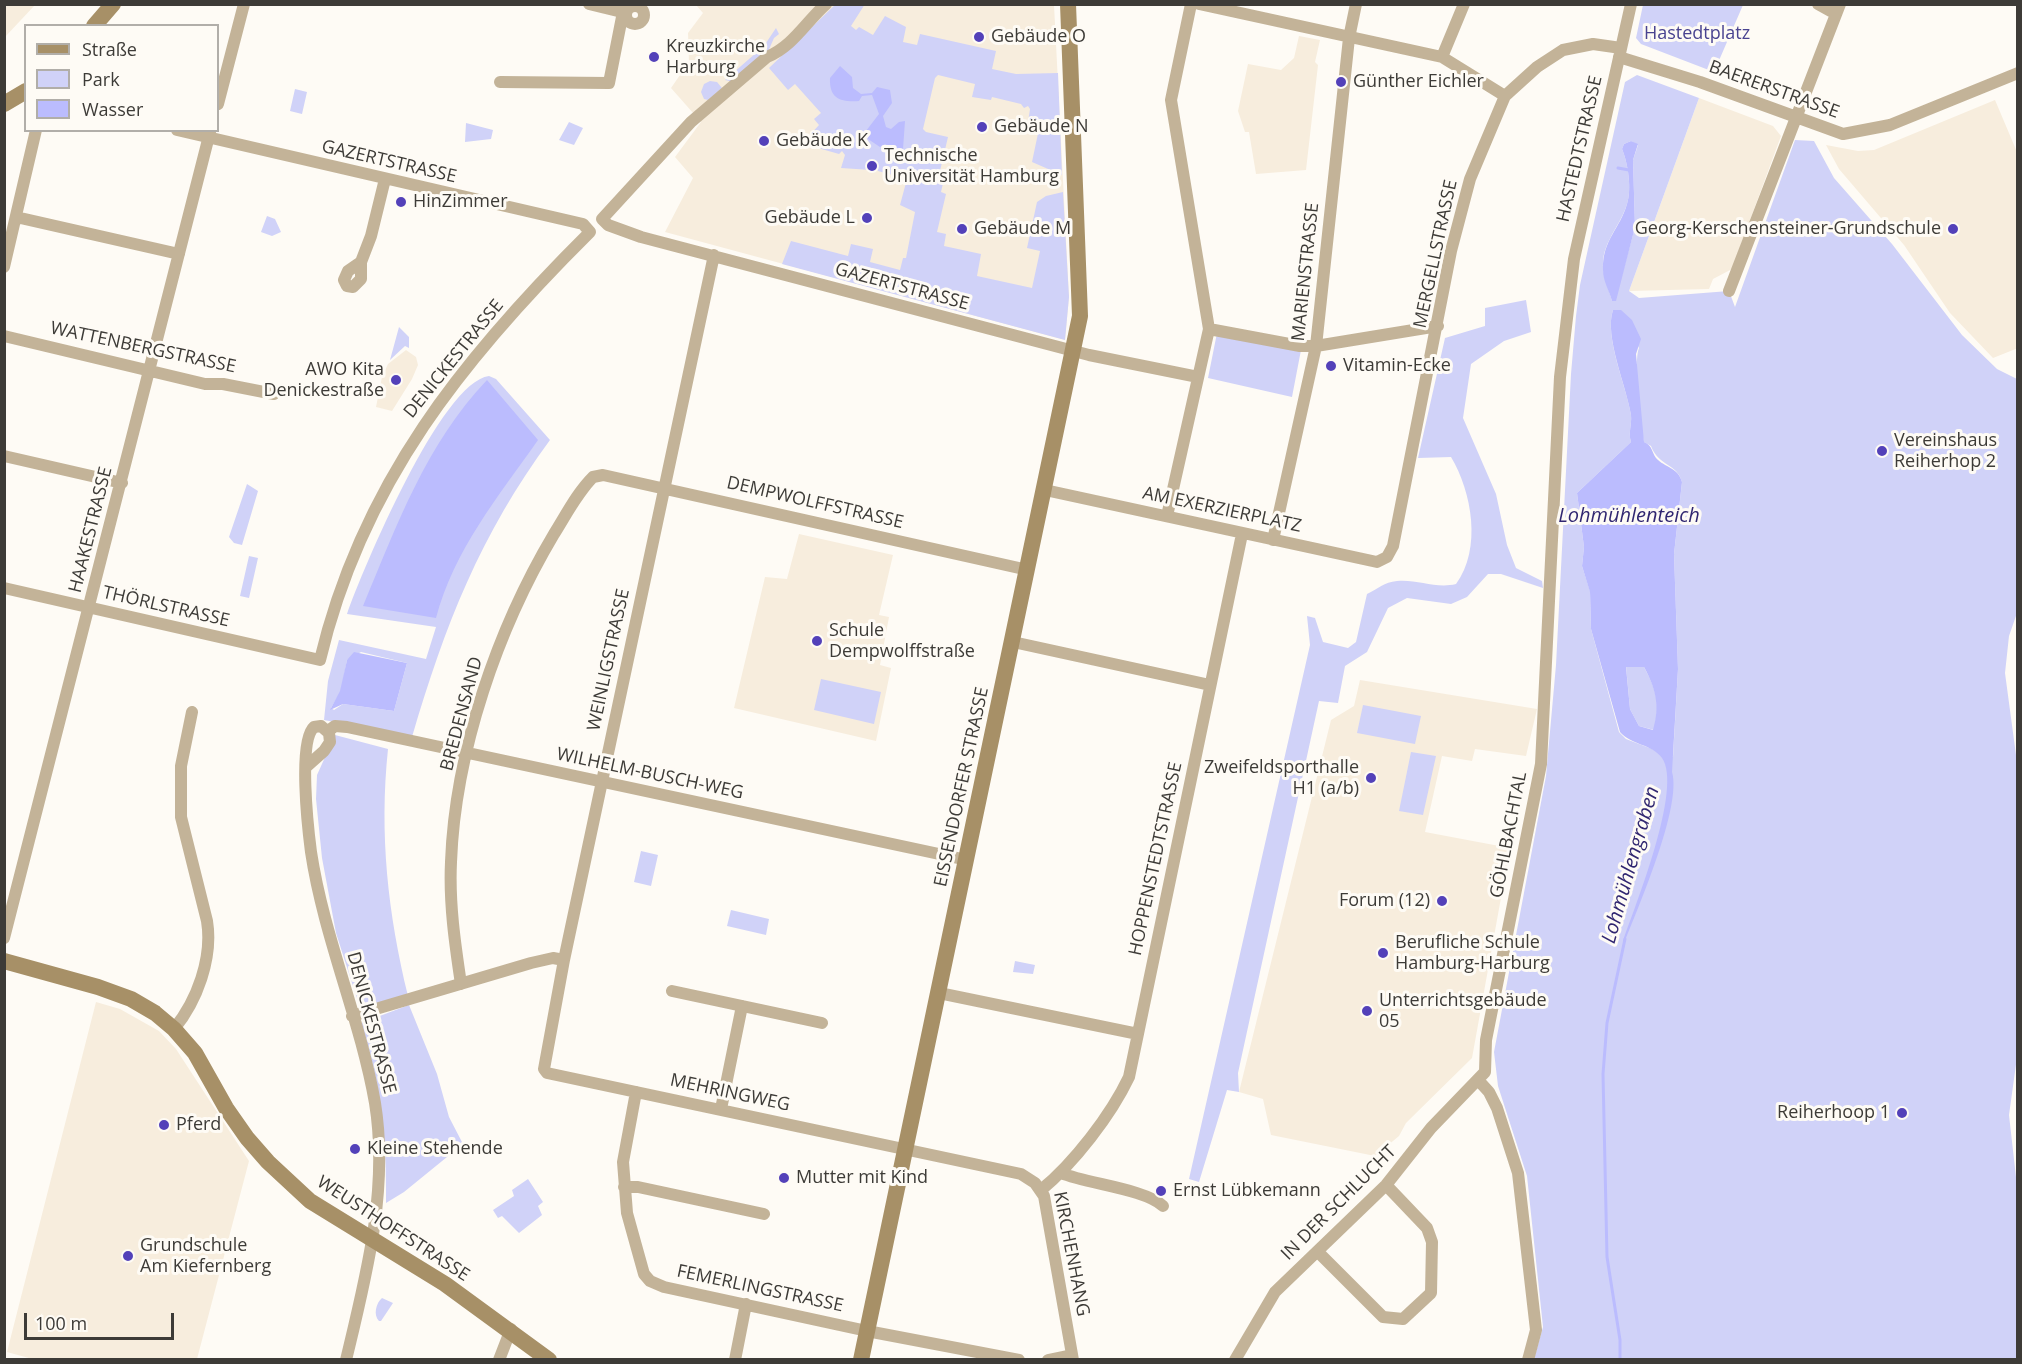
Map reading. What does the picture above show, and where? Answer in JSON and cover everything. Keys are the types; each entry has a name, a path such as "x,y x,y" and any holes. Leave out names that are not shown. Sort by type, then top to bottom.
{"main road":[{"path":"96,24 113,4"},
{"name":"EISSENDORFER STRASSE","path":"861,1359 1075,349 1081,294 1068,4"},
{"name":"WEUSTHOFFSTRASSE","path":"4,961 114,992 144,1006 174,1029 195,1053 226,1108 268,1162 310,1201 432,1275 511,1329 549,1359"}],"street":[{"path":"219,100 244,4"},
{"path":"500,82 609,83 625,12 589,4"},
{"name":"GAZERTSTRASSE","path":"826,4 806,22 798,36 780,51 767,57 691,122 602,219 608,225 641,237 1075,349 1089,355 1197,377"},
{"path":"1167,516 1209,329 1171,100 1191,4"},
{"path":"1199,4 1442,57 1505,96"},
{"name":"MARIENSTRASSE","path":"1273,540 1316,346 1349,38 1356,4"},
{"path":"1442,57 1464,4"},
{"name":"HASTEDTSTRASSE","path":"1568,302 1574,259 1631,4"},
{"path":"1729,291 1798,119 1838,9 1818,4"},
{"name":"MERGELLSTRASSE","path":"1389,555 1393,546 1438,326 1451,251 1470,179 1505,96 1537,66 1563,50 1593,44 1620,52"},
{"name":"BAERERSTRASSE","path":"1620,52 1843,134 1890,126 2018,73"},
{"path":"4,267 36,132"},
{"name":"GAZERTSTRASSE","path":"193,132 583,224 590,231"},
{"name":"HAAKESTRASSE","path":"4,938 91,608 209,134"},
{"path":"361,262 371,236 385,179"},
{"path":"16,217 179,254"},
{"name":"DENICKESTRASSE","path":"320,660 336,600 356,545 378,498 419,430 474,360 590,231"},
{"name":"WEINLIGSTRASSE","path":"547,1073 543,1064 564,960 714,255"},
{"name":"GÖHLBACHTAL","path":"1479,1081 1486,1069 1486,1040 1541,764 1560,377 1568,302"},
{"path":"1209,329 1300,346 1316,346 1438,326"},
{"name":"WATTENBERGSTRASSE","path":"4,336 205,384 223,384 274,394"},
{"path":"4,456 122,483"},
{"name":"DEMPWOLFFSTRASSE","path":"592,477 603,475 664,488 1028,570"},
{"name":"BREDENSAND","path":"461,984 452,911 451,862 467,755 487,681 510,618 539,560 592,477"},
{"name":"AM EXERZIERPLATZ","path":"1045,490 1242,534 1377,561 1389,555"},
{"name":"HOPPENSTEDTSTRASSE","path":"1041,1190 1061,1173 1121,1093 1129,1077 1242,534"},
{"name":"THÖRLSTRASSE","path":"4,588 320,660"},
{"path":"1013,642 1210,685"},
{"path":"174,1029 187,1012 199,985 208,939 207,921 181,818 181,766 192,712"},
{"name":"DENICKESTRASSE","path":"327,731 316,726 308,734 307,817 317,890 372,1092 379,1143 377,1199 372,1240 346,1359"},
{"name":"WILHELM-BUSCH-WEG","path":"327,731 335,726 347,727 467,755 602,781 967,860"},
{"path":"306,767 328,747 331,740 327,731"},
{"path":"352,1016 531,963 553,958 564,960"},
{"path":"672,991 822,1023"},
{"path":"939,993 1138,1034"},
{"path":"721,1109 742,1006"},
{"name":"MEHRINGWEG","path":"547,1073 907,1148"},
{"path":"1479,1081 1489,1092 1501,1118 1518,1173 1536,1330 1528,1359"},
{"name":"IN DER SCHLUCHT","path":"1235,1359 1271,1298 1386,1185 1431,1128 1479,1081"},
{"name":"FEMERLINGSTRASSE","path":"636,1092 624,1151 624,1187 636,1250 650,1281 664,1287 745,1308 867,1331 985,1357 1019,1359"},
{"name":"KIRCHENHANG","path":"907,1148 1012,1170 1029,1179 1041,1190 1072,1357"},
{"path":"1061,1173 1081,1181 1148,1196 1163,1206"},
{"path":"1318,1252 1383,1317 1403,1319 1431,1293 1432,1242 1427,1228 1386,1185"},
{"path":"624,1187 638,1187 764,1214"},
{"path":"735,1359 745,1308"},
{"path":"499,1359 511,1329"},
{"path":"1048,1359 1072,1357"}],"shaded area":[{"path":"4,5 35,5 5,37"},
{"name":"Technische Universität Hamburg","path":"696,5 1054,5 1069,297 1065,340 665,232 693,178 675,157 701,122 671,88 689,62 688,33 703,13"},
{"path":"1299,36 1320,40 1315,62 1318,65 1306,170 1256,174 1249,132 1245,132 1238,111 1248,64 1281,70 1294,58"},
{"path":"1699,98 1773,126 1781,136 1732,269 1713,279 1709,289 1629,291"},
{"name":"Georg-Kerschensteiner-Grundschule","path":"1995,100 2017,152 2018,348 1993,358 1950,313 1904,245 1839,169 1826,145 1858,151 1874,150"},
{"name":"AWO Kita Denickestraße","path":"406,350 416,357 418,365 412,379 392,411 376,407 382,377 388,364"},
{"name":"Schule Dempwolffstraße","path":"799,534 893,555 879,615 889,617 880,665 891,668 876,741 734,708 765,577 787,579"},
{"name":"Berufliche Schule Hamburg-Harburg","path":"1360,680 1537,709 1526,756 1475,749 1472,761 1442,756 1425,832 1510,848 1472,1058 1406,1123 1399,1136 1375,1156 1271,1135 1263,1099 1239,1092 1331,720 1354,706"},
{"name":"Grundschule Am Kiefernberg","path":"96,1002 120,1009 159,1031 176,1049 249,1161 197,1359 36,1360 7,1352"}],"green space":[{"path":"865,4 851,26 856,30 859,27 873,35 885,16 906,27 903,42 917,45 920,34 996,51 992,69 1016,74 1058,73 1062,175 1032,162 1040,124 1028,122 1030,109 1028,106 1024,108 1021,104 992,97 991,100 972,97 975,84 938,75 935,78 923,129 926,132 948,137 940,171 937,174 944,179 941,192 946,194 937,232 946,234 944,246 981,254 977,276 1032,288 1040,251 1027,248 1037,202 1046,196 1063,192 1069,297 1065,340 782,264 791,241 848,256 851,244 873,249 870,262 900,270 903,258 906,258 915,212 900,205 907,179 878,171 875,167 871,170 841,168 845,155 842,151 839,154 818,148 808,137 819,125 814,119 821,113 795,84 788,90 769,68 835,5"},
{"name":"Hastedtplatz","path":"1643,4 1743,5 1714,72 1641,44 1636,38"},
{"path":"776,28 779,34 774,38 767,54 734,82 725,80 764,46"},
{"path":"1637,75 1699,98 1629,291 1639,298 1729,291 1735,307 1795,140 1814,141 1834,178 1892,244 1962,335 1997,369 2017,379 2018,610 2009,636 2005,673 2018,770 2018,1050 2009,1115 2018,1195 2017,1359 1534,1359 1543,1327 1527,1176 1498,1086 1494,1052 1546,776 1556,665 1571,374 1580,285 1625,82","holes":["1631,141 1638,145 1633,160 1635,227 1615,301 1612,301 1604,276 1603,260 1607,245 1628,198 1629,176 1622,149 1624,144","1613,310 1622,312 1639,348 1637,379 1644,442 1676,471 1682,482 1674,554 1678,669 1673,757 1626,739 1619,732 1591,629 1590,591 1582,566 1584,547 1577,493 1631,442 1631,415 1611,334"]},
{"path":"710,81 717,82 722,88 708,100 704,99 701,92 704,84"},
{"path":"295,89 307,92 302,114 290,111"},
{"path":"569,122 583,128 574,145 559,140"},
{"path":"466,123 493,130 491,139 465,142"},
{"path":"267,216 275,219 281,232 272,236 261,232"},
{"path":"1526,300 1531,332 1504,341 1471,364 1463,418 1496,494 1507,545 1516,568 1542,581 1543,588 1501,574 1488,574 1467,597 1451,604 1407,598 1388,608 1367,652 1345,666 1338,703 1319,701 1238,1073 1239,1092 1227,1090 1199,1182 1189,1179 1310,645 1307,616 1315,618 1323,642 1348,648 1356,642 1367,594 1385,584 1397,581 1456,584 1469,554 1471,520 1469,503 1451,457 1418,458 1445,338 1485,326 1485,308"},
{"path":"399,327 409,337 409,348 405,346 390,360"},
{"path":"1217,333 1301,350 1292,397 1208,378"},
{"path":"489,376 496,379 550,440 525,475 484,546 467,582 438,657 412,737 324,720 328,681 339,640 426,659 436,627 347,614 369,559 406,480 449,409 470,386","holes":["361,652 407,663 394,711 343,704 334,710 331,708 341,691 347,660"]},
{"path":"247,484 258,491 242,545 234,543 229,537"},
{"path":"249,556 258,558 249,598 240,596"},
{"path":"1626,666 1644,667 1652,683 1657,705 1654,730 1639,726 1630,709"},
{"path":"821,679 881,692 874,724 814,710"},
{"path":"1363,705 1421,716 1415,744 1357,733"},
{"path":"335,735 388,749 385,781 387,874 395,935 408,996 360,1008 336,933 322,858 316,799 317,775"},
{"path":"1411,752 1436,756 1423,815 1399,811"},
{"path":"641,851 658,855 651,886 634,882"},
{"path":"731,910 769,919 766,935 727,926"},
{"path":"1015,961 1035,965 1033,974 1013,972"},
{"path":"409,1005 437,1074 449,1117 463,1144 404,1192 386,1203 384,1134 378,1090 361,1023"},
{"path":"528,1179 543,1202 538,1206 542,1215 519,1233 502,1216 498,1218 493,1210 514,1196 512,1190"},
{"path":"382,1298 393,1303 379,1321 376,1309"}],"water":[{"path":"840,66 852,77 853,88 861,94 872,93 877,87 890,90 892,103 883,116 886,127 891,129 899,122 905,121 903,149 896,150 885,144 880,147 868,139 866,131 879,114 872,95 862,96 859,101 853,101 842,100 834,95 830,78"},
{"path":"1631,141 1638,144 1633,160 1635,227 1616,301 1612,301 1604,278 1603,260 1608,243 1624,213 1628,198 1629,176 1622,149 1624,144"},
{"name":"Lohmühlenteich","path":"1613,310 1621,310 1632,320 1641,339 1636,354 1644,442 1656,458 1678,473 1682,482 1674,554 1678,669 1671,808 1658,856 1625,941 1623,941 1646,876 1662,820 1667,773 1658,753 1630,740 1620,732 1591,629 1590,592 1582,566 1584,547 1577,493 1631,442 1631,415 1613,347 1611,321","holes":["1626,667 1644,667 1656,698 1653,730 1639,726 1630,709"]},
{"path":"487,380 538,440 493,503 466,547 444,593 436,618 363,606 401,516 430,458 466,405"},
{"path":"354,652 407,663 394,711 343,704 330,710 340,691 347,660"}],"waterway":[{"name":"Lohmühlengraben","path":"1618,168 1629,170"},
{"name":"Lohmühlengraben","path":"1620,1360 1620,1340 1607,1257 1603,1074 1607,1023 1625,939"}],"place":[{"name":"Gebäude O","path":"979,37"},
{"name":"Kreuzkirche Harburg","path":"654,57"},
{"name":"Günther Eichler","path":"1341,82"},
{"name":"Gebäude N","path":"982,127"},
{"name":"Gebäude K","path":"764,141"},
{"name":"Technische Universität Hamburg","path":"872,166"},
{"name":"HinZimmer","path":"401,202"},
{"name":"Gebäude L","path":"867,218"},
{"name":"Gebäude M","path":"962,229"},
{"name":"Georg-Kerschensteiner-Grundschule","path":"1953,229"},
{"name":"Vitamin-Ecke","path":"1331,366"},
{"name":"AWO Kita Denickestraße","path":"396,380"},
{"name":"Vereinshaus Reiherhop 2","path":"1882,451"},
{"name":"Schule Dempwolffstraße","path":"817,641"},
{"name":"Zweifeldsporthalle H1 (a/b)","path":"1371,778"},
{"name":"Forum (12)","path":"1442,901"},
{"name":"Berufliche Schule Hamburg-Harburg","path":"1383,953"},
{"name":"Unterrichtsgebäude 05","path":"1367,1011"},
{"name":"Reiherhoop 1","path":"1902,1113"},
{"name":"Pferd","path":"164,1125"},
{"name":"Kleine Stehende","path":"355,1149"},
{"name":"Mutter mit Kind","path":"784,1178"},
{"name":"Ernst Lübkemann","path":"1161,1191"},
{"name":"Grundschule Am Kiefernberg","path":"128,1256"}]}
